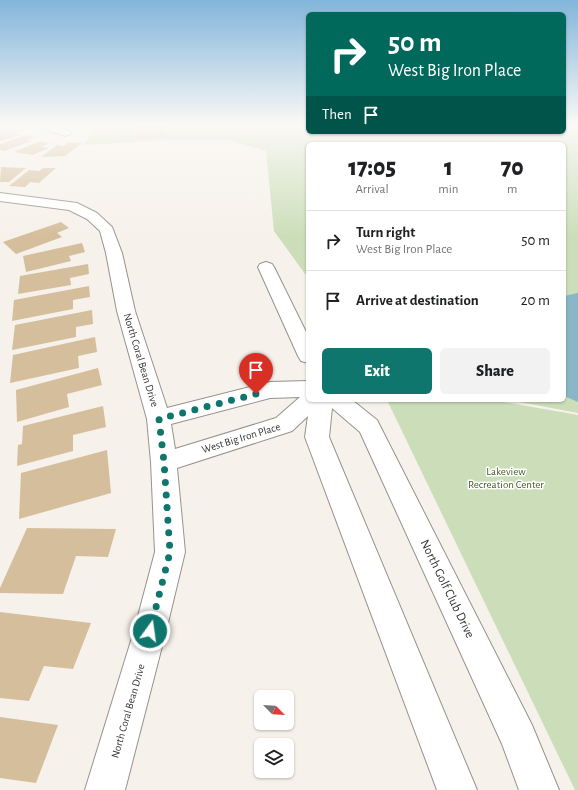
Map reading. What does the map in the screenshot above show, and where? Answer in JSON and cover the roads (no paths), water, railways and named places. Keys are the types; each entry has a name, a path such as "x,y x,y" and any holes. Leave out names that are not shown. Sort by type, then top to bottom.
{"street":[{"name":"North Coral Bean Drive","path":"0,197 72,206 92,216 106,230 114,253 126,311 159,419 164,462 170,552 150,631 105,790"},
{"path":"266,267 306,352"},
{"path":"159,419 270,390 306,389"},
{"name":"West Big Iron Place","path":"164,462 284,425 309,402"},
{"path":"322,402 317,437 457,790"},
{"name":"North Golf Club Drive","path":"339,402 369,426 519,738 539,790"}],"water":[{"path":"578,293 578,402 566,397 566,296"}],"park label":[{"name":"Lakeview Recreation Center","path":"506,477"}]}
